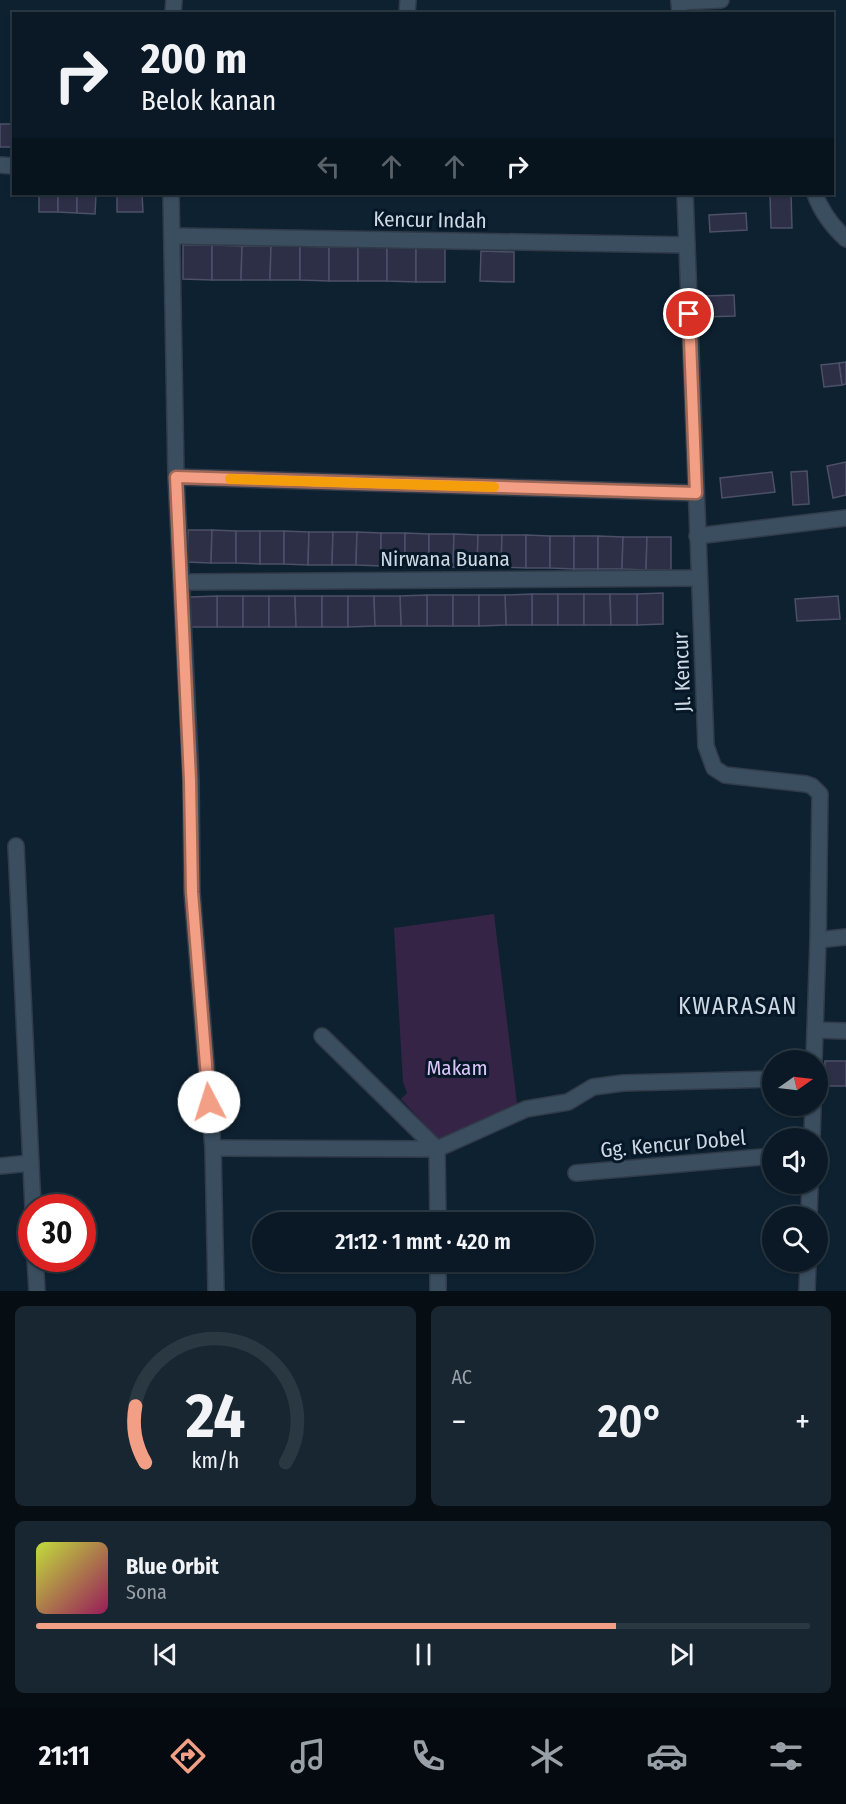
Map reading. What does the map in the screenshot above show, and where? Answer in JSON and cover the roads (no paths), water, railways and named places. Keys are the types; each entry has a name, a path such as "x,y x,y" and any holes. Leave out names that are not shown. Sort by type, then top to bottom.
{"street":[{"path":"679,5 721,0"},
{"path":"171,195 176,477 190,780 192,892 213,1148 216,1291"},
{"name":"Jl. Kencur","path":"685,195 706,746 711,762 719,772 725,775 806,784 812,786 820,794 814,1050"},
{"path":"815,195 830,223 846,239"},
{"name":"Kencur Indah","path":"172,236 687,245"},
{"path":"176,477 696,493"},
{"path":"697,536 846,518"},
{"name":"Nirwana Buana","path":"191,582 699,578"},
{"path":"16,846 32,1194"},
{"path":"818,940 846,937"},
{"path":"815,1030 846,1030"},
{"path":"322,1036 437,1149 438,1212"},
{"path":"213,1148 437,1149 526,1109 568,1102 593,1087 623,1083 762,1079"},
{"name":"Gg. Kencur Dobel","path":"576,1173 762,1157"},
{"path":"0,1167 31,1163"},
{"path":"36,1272 37,1291"},
{"path":"438,1272 438,1291"},
{"path":"807,1291 808,1272"}],"district":[{"name":"KWARASAN","path":"738,1006"}],"park label":[{"name":"Makam","path":"457,1068"}]}
